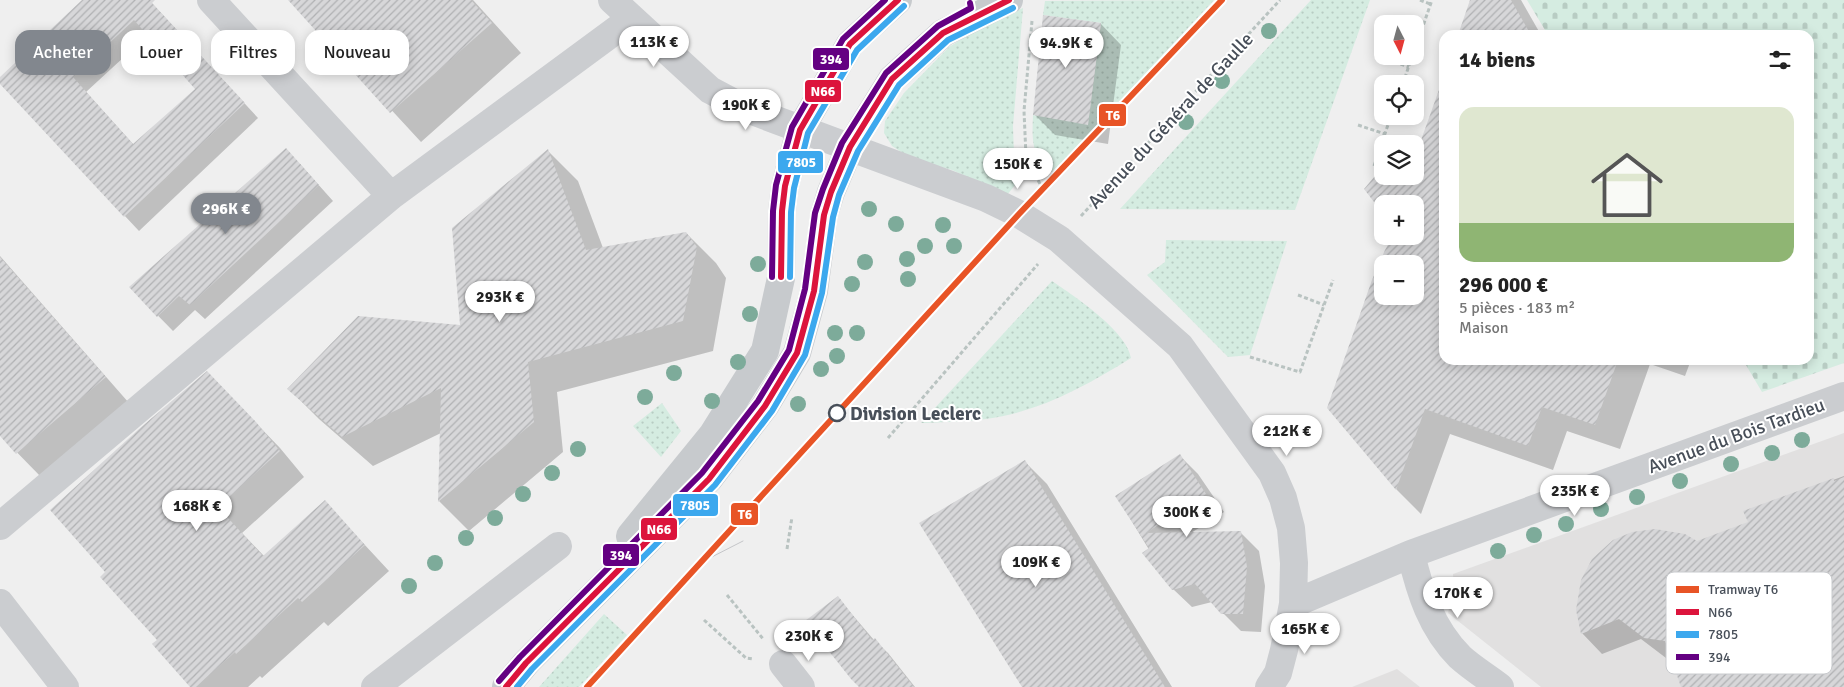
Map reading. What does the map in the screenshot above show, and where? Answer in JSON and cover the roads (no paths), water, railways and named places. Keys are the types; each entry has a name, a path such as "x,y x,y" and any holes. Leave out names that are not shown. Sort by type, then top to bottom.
{"main road":[{"path":"506,687 713,434 765,351 781,278 782,210 800,130 850,44 898,0"},
{"path":"526,663 709,479 765,406 797,353 814,292 824,215 831,192 850,147 892,79 943,33 980,6 1008,0"}],"street":[{"path":"211,0 391,196"},
{"path":"612,0 710,90 744,108 986,198 1019,214 1059,239 1180,346 1272,473 1283,498 1291,528 1294,563 1293,604 1278,673 1269,687"},
{"path":"0,526 391,196 631,19"},
{"name":"Avenue du Bois Tardieu","path":"1293,604 1411,554 1844,396"},
{"path":"375,687 558,546"},
{"path":"1411,554 1420,593 1431,619 1460,656 1500,687"},
{"path":"0,604 65,687"},
{"path":"783,664 802,687"}],"tram line":[{"name":"T6","path":"587,687 1019,214 1222,0"},
{"path":"702,562 743,541"}],"place":[{"name":"Division Leclerc","path":"837,413"}]}
